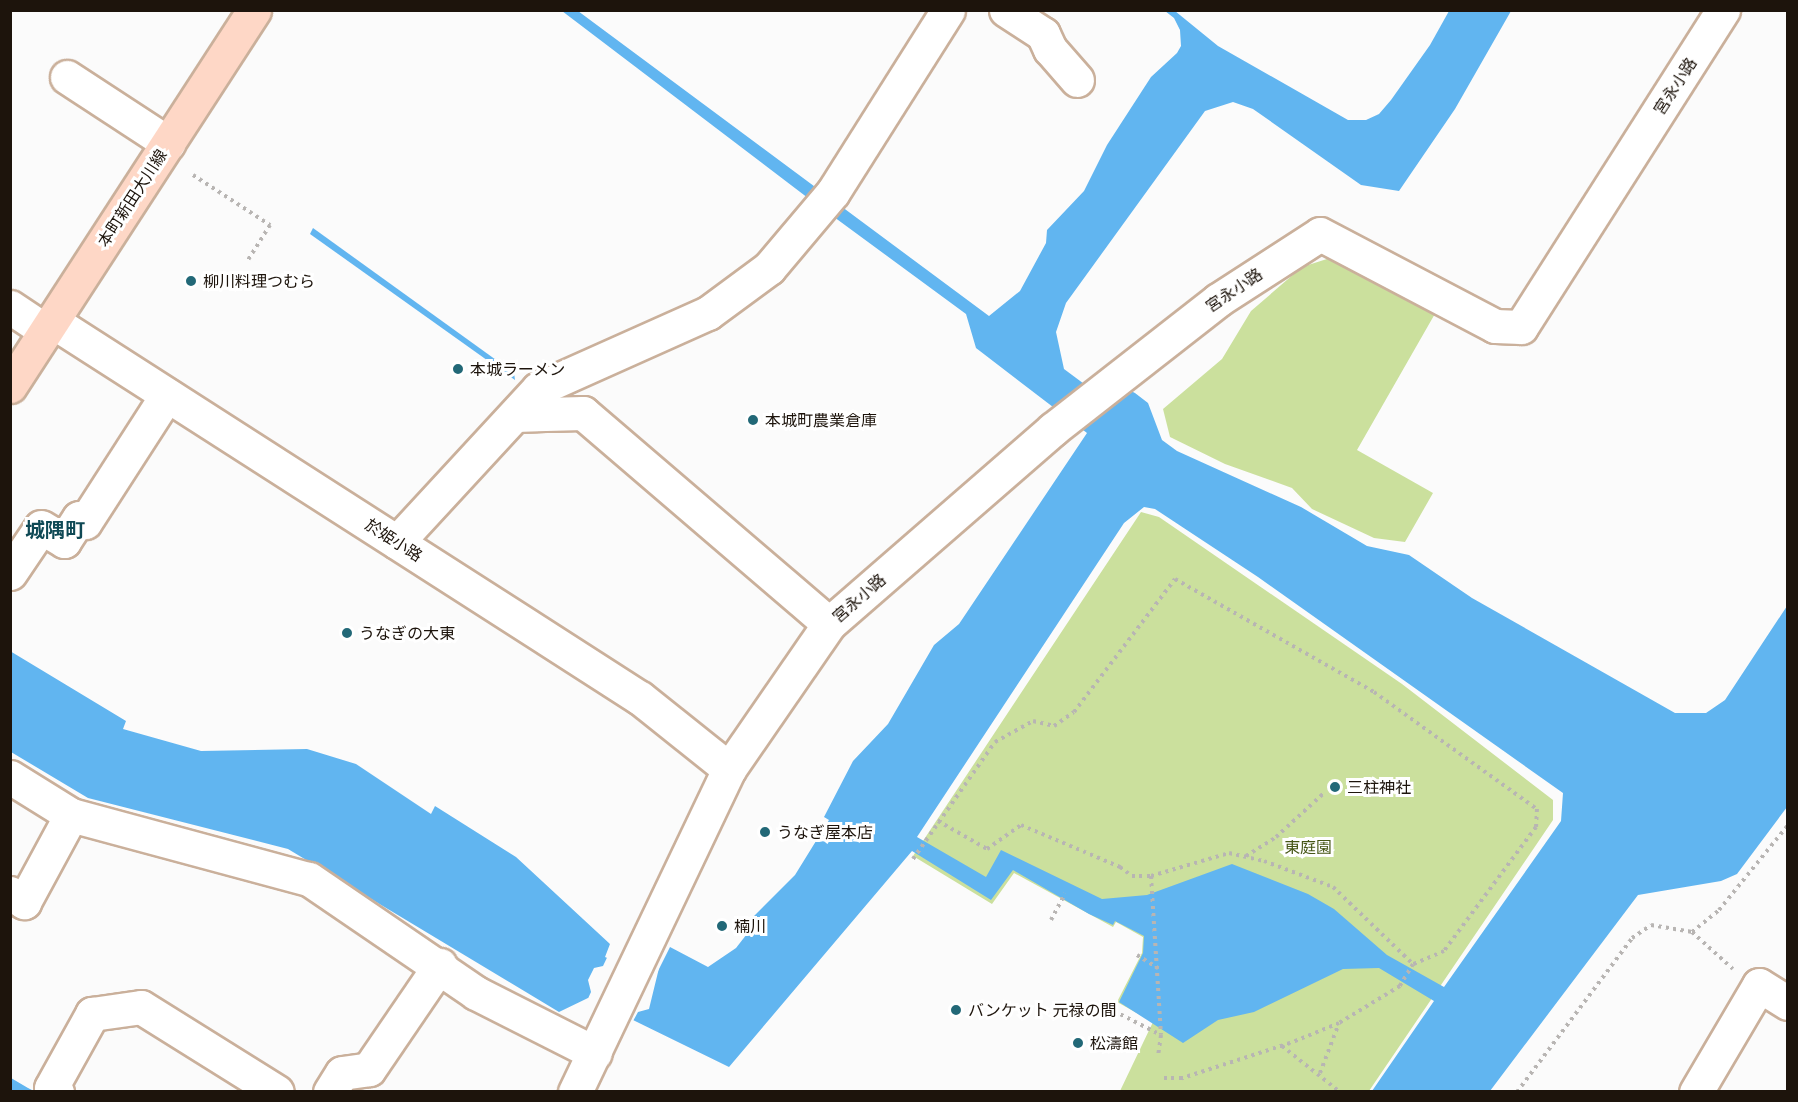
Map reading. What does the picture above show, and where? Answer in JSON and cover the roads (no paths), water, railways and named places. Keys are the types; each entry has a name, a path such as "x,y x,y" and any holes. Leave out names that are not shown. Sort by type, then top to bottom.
{"main road":[{"name":"本町新田大川線","path":"10,386 254,10"}],"street":[{"path":"397,542 538,389 708,313 769,268 833,192 948,10"},
{"path":"1006,10 1042,34 1050,49 1077,80"},
{"name":"宮永小路","path":"575,1092 602,1040 729,769 829,624 1053,429 1218,300 1320,234 1495,326 1521,327 1723,10"},
{"path":"68,77 168,143"},
{"name":"於姫小路","path":"10,308 49,326 167,395 397,542 640,698 729,769"},
{"path":"10,573 41,527 64,541 78,518 85,522 167,395"},
{"path":"515,415 583,413 674,495 806,587 829,624"},
{"path":"10,777 71,814 309,879 440,965 476,993 602,1040"},
{"path":"10,893 24,902 71,814"},
{"path":"330,1092 342,1073 369,1070 440,965"},
{"path":"1696,1092 1759,985 1788,1003"},
{"path":"57,1092 51,1088 92,1014 141,1007 270,1090"}],"water":[{"path":"562,11 578,11 989,316 1020,291 1046,243 1047,230 1084,191 1107,145 1151,77 1177,53 1181,46 1180,30 1174,18 1165,11 1175,11 1218,46 1348,120 1366,120 1379,114 1391,100 1430,45 1449,11 1511,11 1455,109 1399,191 1361,185 1253,109 1233,102 1205,111 1066,303 1056,332 1064,369 1107,401 1123,387 1135,393 1148,403 1162,440 1177,451 1301,507 1367,546 1409,555 1472,598 1675,713 1706,713 1725,700 1787,606 1787,807 1737,874 1721,881 1638,895 1490,1091 1372,1091 1434,1001 1379,968 1343,969 1254,1012 1218,1020 1183,1043 1119,1002 1143,953 1144,936 1115,921 1113,925 1089,914 1013,870 991,900 912,851 729,1067 588,998 559,1012 288,849 88,798 11,752 10,651 126,721 123,729 201,751 307,749 356,764 431,814 435,806 516,857 610,944 605,957 654,979 670,947 708,967 736,948 757,921 753,917 795,875 829,820 824,817 853,761 888,724 934,645 959,624 1087,433 976,348 966,314 834,217 781,276 752,301 699,333 570,396 568,390 829,214","holes":["1144,507 1155,509 1258,577 1563,793 1561,821 1444,987 1387,955 1334,909 1308,894 1232,864 1147,895 1102,899 1001,850 986,877 917,837 1124,523"]},
{"path":"313,228 514,373 515,380 310,234"},
{"path":"11,1078 28,1088 34,1091 11,1091"}],"place":[{"name":"柳川料理つむら","path":"191,281"},
{"name":"本城ラーメン","path":"458,369"},
{"name":"本城町農業倉庫","path":"753,420"},
{"name":"うなぎの大東","path":"347,633"},
{"name":"三柱神社","path":"1335,787"},
{"name":"うなぎ屋本店","path":"765,832"},
{"name":"楠川","path":"722,926"},
{"name":"バンケット 元禄の間","path":"956,1010"},
{"name":"松濤館","path":"1078,1043"}],"district":[{"name":"城隅町","path":"55,529"}],"park label":[{"name":"東庭園","path":"1308,847"}]}
